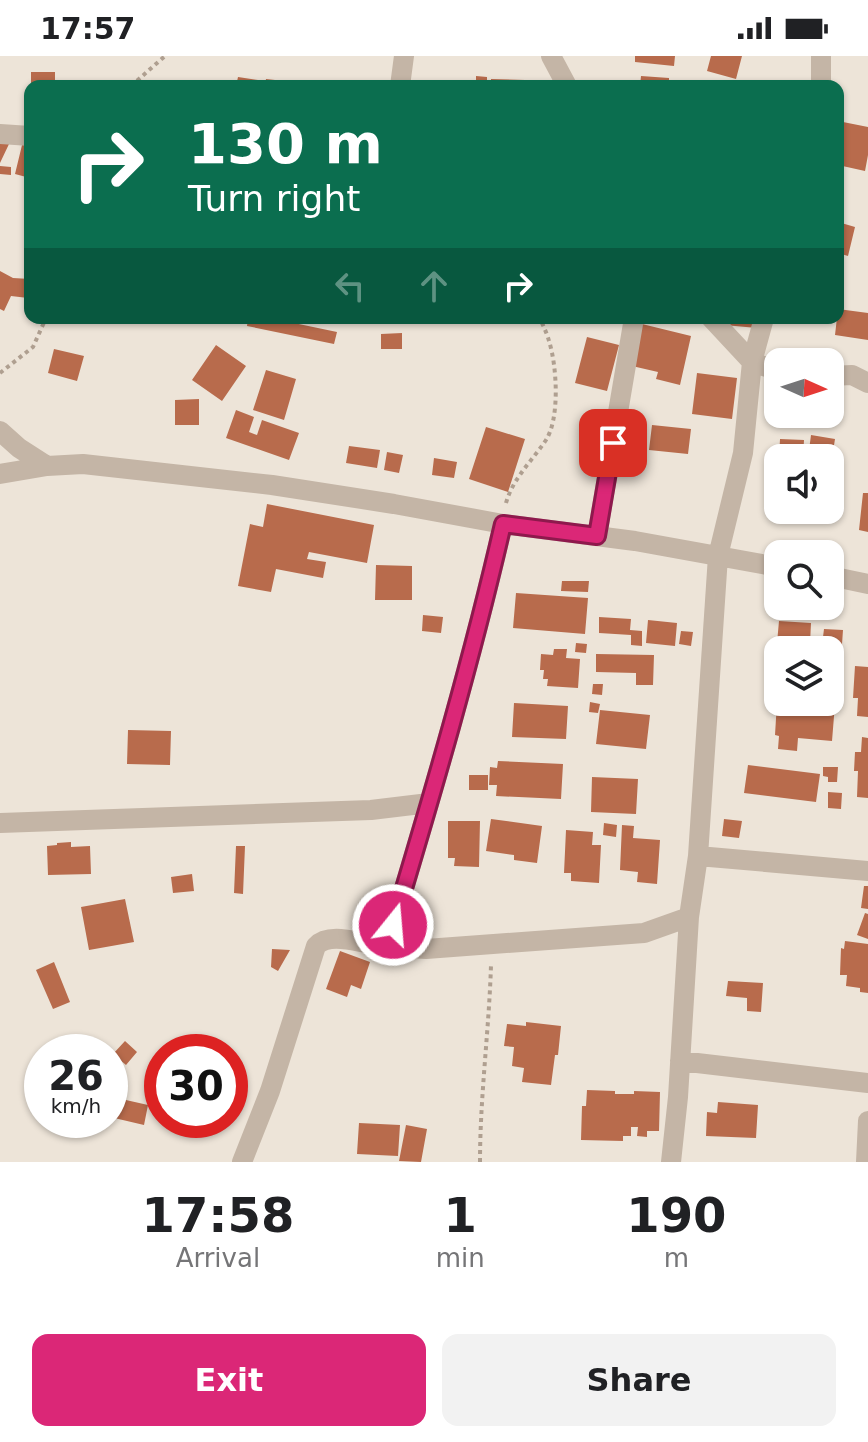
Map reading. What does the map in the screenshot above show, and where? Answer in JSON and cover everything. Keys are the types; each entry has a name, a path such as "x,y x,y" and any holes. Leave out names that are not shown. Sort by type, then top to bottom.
{"street":[{"path":"401,80 404,56"},
{"path":"551,56 564,80"},
{"path":"821,56 821,80"},
{"path":"0,134 24,136"},
{"path":"597,536 633,324"},
{"path":"717,324 752,362 764,366"},
{"path":"671,1162 689,917 698,856 718,556 743,453 752,362 762,324"},
{"path":"844,375 852,375 868,383"},
{"path":"0,431 47,466"},
{"path":"0,474 83,464 272,485 764,564"},
{"path":"400,944 393,925 480,624 502,524"},
{"path":"844,579 868,584"},
{"path":"0,823 371,810 429,803"},
{"path":"698,856 868,871"},
{"path":"242,1162 270,1091 320,941 334,939 426,949 644,933 689,917"},
{"path":"680,1061 868,1083"},
{"path":"866,1162 868,1121"}],"path":[{"path":"138,80 165,56"},
{"path":"0,373 33,347 43,324"},
{"path":"502,524 510,491 544,443 554,421 553,368 550,343 542,324"},
{"path":"480,1162 491,944"}],"building":[{"path":"635,56 675,56 674,66 635,62"},
{"path":"711,56 742,56 736,79 707,71"},
{"path":"31,72 55,72 55,80 31,80"},
{"path":"641,76 669,78 669,80 641,80"},
{"path":"844,122 868,127 865,171 844,166"},
{"path":"0,140 9,144 0,163"},
{"path":"23,141 24,176 15,174"},
{"path":"0,166 11,167 11,175 0,174"},
{"path":"844,224 855,227 848,256 844,255"},
{"path":"0,271 13,278 24,279 24,298 11,296 4,311 0,309"},
{"path":"844,310 868,313 868,340 835,335 836,324 844,324"},
{"path":"299,324 337,332 334,344 247,326"},
{"path":"642,324 691,336 680,385 656,379 658,372 632,366"},
{"path":"724,324 757,324 757,328"},
{"path":"402,333 402,349 381,349 381,334"},
{"path":"587,337 619,345 607,391 575,383"},
{"path":"216,345 246,366 222,401 192,380"},
{"path":"54,349 84,356 77,381 48,373"},
{"path":"266,370 296,379 284,420 253,410"},
{"path":"697,373 737,378 732,419 692,414"},
{"path":"199,399 199,425 175,425 175,400"},
{"path":"236,410 254,417 249,432 257,435 262,420 299,433 289,460 226,438"},
{"path":"652,425 691,429 688,454 649,450"},
{"path":"486,427 525,439 508,492 469,479"},
{"path":"811,435 835,439 834,444 810,444"},
{"path":"780,439 804,440 804,444 780,444"},
{"path":"349,446 380,450 377,468 346,463"},
{"path":"387,452 403,455 399,473 384,470"},
{"path":"434,458 457,462 454,478 432,475"},
{"path":"863,493 868,493 868,532 859,530"},
{"path":"267,504 374,525 367,563 309,552 307,559 326,562 323,578 276,569 271,592 238,586 250,524 263,527"},
{"path":"376,565 412,566 412,600 375,600"},
{"path":"562,581 589,581 588,592 561,591"},
{"path":"516,593 588,598 585,634 513,628"},
{"path":"423,615 443,617 441,633 422,631"},
{"path":"599,617 631,619 630,630 642,631 642,646 631,645 631,635 599,633"},
{"path":"648,620 677,623 675,646 646,643"},
{"path":"779,621 811,623 810,636 778,636"},
{"path":"824,629 843,630 843,636 823,636"},
{"path":"681,631 693,632 691,646 679,644"},
{"path":"576,643 587,644 586,653 575,652"},
{"path":"554,649 567,649 566,658 580,659 578,688 547,686 548,679 543,679 544,670 540,670 541,654 553,655"},
{"path":"596,654 654,655 653,685 636,685 636,673 596,672"},
{"path":"855,666 868,667 868,717 857,716 858,698 853,698"},
{"path":"593,684 603,684 602,695 592,694"},
{"path":"590,702 600,704 598,713 589,712"},
{"path":"514,703 568,706 566,739 512,737"},
{"path":"600,710 650,715 646,749 596,744"},
{"path":"776,716 834,716 832,741 798,738 797,751 778,749 779,736 775,735"},
{"path":"128,730 171,731 170,765 127,764"},
{"path":"862,737 868,738 868,798 857,797 858,771 854,771 855,752 861,752"},
{"path":"498,761 563,764 561,799 496,796 497,785 489,785 490,767 497,768"},
{"path":"748,765 820,774 816,802 744,793"},
{"path":"823,767 838,767 837,782 828,782 828,777 823,776"},
{"path":"469,775 488,775 488,790 469,790"},
{"path":"592,777 638,779 636,814 591,812"},
{"path":"828,792 842,793 841,809 828,808"},
{"path":"491,819 542,826 537,863 514,860 514,855 486,851"},
{"path":"724,819 742,821 739,838 722,836"},
{"path":"448,821 480,821 479,867 454,866 455,858 448,858"},
{"path":"604,823 617,825 616,837 603,835"},
{"path":"622,825 634,826 633,838 660,840 657,884 637,882 638,872 620,870"},
{"path":"566,830 593,832 592,845 601,845 599,883 571,881 571,873 564,873"},
{"path":"71,842 71,847 90,846 91,874 48,875 47,846"},
{"path":"236,846 245,846 243,894 234,893"},
{"path":"192,874 194,891 173,893 171,877"},
{"path":"864,886 868,886 868,909 861,908"},
{"path":"125,899 134,942 89,950 81,907"},
{"path":"865,913 868,914 868,939 857,935"},
{"path":"845,941 868,944 868,993 846,986 847,975 840,975 841,948 844,949"},
{"path":"272,949 290,950 278,971 271,967"},
{"path":"340,951 370,962 361,989 351,985 347,997 326,989"},
{"path":"54,962 70,1002 53,1009 36,970"},
{"path":"728,981 763,983 761,1012 747,1011 747,998 726,996"},
{"path":"526,1022 561,1026 551,1085 522,1082 524,1068 512,1066 514,1047 504,1046 507,1024 526,1026"},
{"path":"128,1044 137,1052 128,1063"},
{"path":"587,1090 615,1091 615,1094 660,1092 659,1131 647,1131 647,1137 637,1136 638,1127 631,1127 631,1136 623,1136 623,1141 581,1140 582,1106 586,1106"},
{"path":"128,1100 144,1104 144,1125 128,1121"},
{"path":"718,1102 758,1105 756,1138 706,1136 707,1112 717,1113"},
{"path":"359,1123 400,1125 398,1156 357,1154"},
{"path":"406,1125 427,1129 421,1162 399,1161"}],"route":[{"path":"393,925 458,707 503,524 597,536 613,443"}]}
